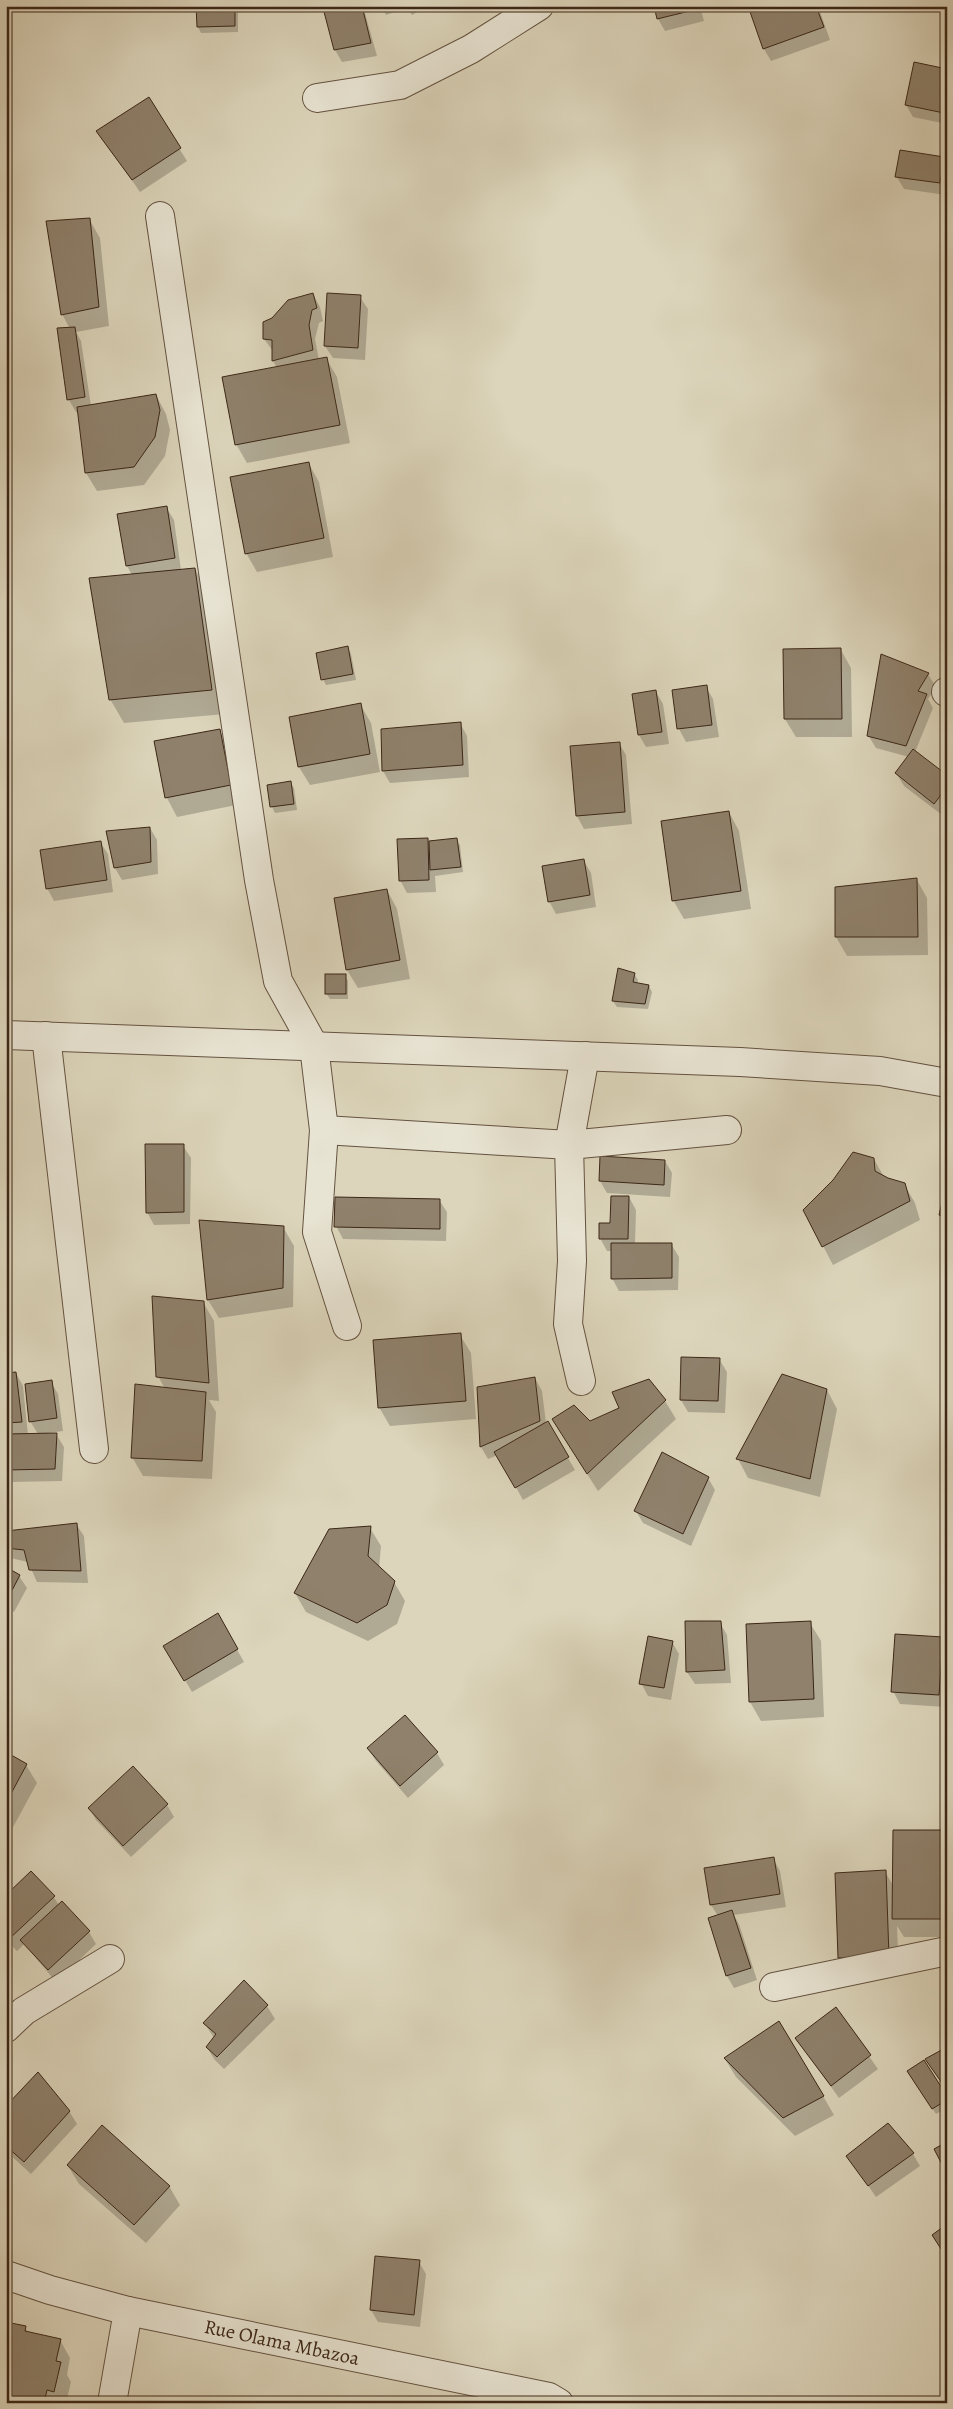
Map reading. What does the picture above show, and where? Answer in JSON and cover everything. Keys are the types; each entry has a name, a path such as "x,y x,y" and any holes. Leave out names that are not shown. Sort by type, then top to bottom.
{"street":[{"path":"317,98 400,85 471,49 538,6"},
{"path":"160,216 259,880 278,981 314,1046 324,1130 317,1232 347,1326"},
{"path":"6,1035 740,1062 880,1071 947,1083"},
{"path":"46,1036 94,1448"},
{"path":"581,1381 568,1324 572,1261 568,1145 585,1056"},
{"path":"324,1130 568,1145 727,1130"},
{"path":"774,1987 947,1951"},
{"path":"6,2028 24,2011 110,1959"},
{"name":"Rue Olama Mbazoa","path":"6,2275 50,2290 128,2311 549,2397 559,2403"},
{"path":"112,2403 128,2311"}],"building":[{"path":"196,6 235,6 235,26 197,27"},
{"path":"330,6 362,6 371,43 334,50 323,8"},
{"path":"654,6 697,6 698,9 657,19"},
{"path":"748,6 816,6 824,27 763,49"},
{"path":"914,62 947,69 947,101 944,113 905,105"},
{"path":"149,97 181,148 132,180 96,131"},
{"path":"900,150 944,157 940,183 895,177"},
{"path":"90,218 99,307 61,315 46,221"},
{"path":"313,293 317,308 312,310 309,325 313,350 272,361 272,340 263,339 263,322 272,318 288,300"},
{"path":"327,293 361,295 358,348 324,346"},
{"path":"75,327 85,397 67,400 57,328"},
{"path":"327,357 340,425 235,445 222,377"},
{"path":"156,394 160,410 155,437 134,467 85,473 77,407"},
{"path":"309,462 324,538 245,554 230,477"},
{"path":"167,506 175,558 126,566 117,514"},
{"path":"195,568 212,690 109,700 89,578"},
{"path":"348,646 353,674 321,680 316,653"},
{"path":"841,648 842,719 784,719 783,649"},
{"path":"881,654 929,673 918,691 927,694 906,746 867,736"},
{"path":"707,685 712,725 677,729 672,690"},
{"path":"656,690 662,732 638,735 632,694"},
{"path":"361,703 370,754 298,767 289,717"},
{"path":"461,722 463,765 382,771 381,729"},
{"path":"220,729 231,785 165,798 154,741"},
{"path":"620,742 625,812 576,816 570,746"},
{"path":"913,749 947,775 947,787 934,804 895,773"},
{"path":"291,781 294,804 270,807 267,785"},
{"path":"729,811 741,891 672,901 661,821"},
{"path":"150,827 151,862 114,868 106,831"},
{"path":"428,838 429,880 399,881 397,839"},
{"path":"457,838 461,867 430,870 429,841"},
{"path":"101,841 107,880 46,889 40,850"},
{"path":"584,859 590,895 548,902 542,866"},
{"path":"917,878 918,937 835,937 835,887"},
{"path":"387,889 400,960 346,970 334,898"},
{"path":"618,968 635,973 633,982 649,985 645,1004 612,1001"},
{"path":"325,974 346,974 346,994 325,994"},
{"path":"145,1144 184,1144 184,1212 146,1213"},
{"path":"853,1152 874,1158 875,1171 888,1178 905,1183 910,1201 822,1247 803,1210 833,1180"},
{"path":"600,1156 665,1160 664,1185 599,1181"},
{"path":"947,1182 947,1217 939,1215"},
{"path":"611,1196 629,1196 628,1239 599,1239 599,1223 610,1223"},
{"path":"335,1197 440,1199 440,1229 334,1227"},
{"path":"199,1220 284,1226 283,1288 207,1300"},
{"path":"611,1243 672,1243 672,1278 611,1279"},
{"path":"152,1296 204,1301 209,1383 156,1377"},
{"path":"461,1333 466,1401 378,1408 373,1340"},
{"path":"681,1357 720,1358 718,1401 680,1400"},
{"path":"16,1372 22,1422 6,1423 6,1373"},
{"path":"782,1374 827,1389 810,1479 736,1459"},
{"path":"535,1377 540,1421 480,1447 477,1387"},
{"path":"649,1379 666,1400 587,1474 552,1419 574,1405 590,1421 619,1408 612,1392"},
{"path":"52,1380 57,1418 29,1422 25,1384"},
{"path":"135,1384 206,1392 202,1461 131,1458"},
{"path":"548,1421 569,1457 515,1488 494,1452"},
{"path":"57,1433 55,1469 6,1470 6,1434"},
{"path":"662,1452 709,1477 683,1534 634,1511"},
{"path":"77,1523 81,1571 29,1570 24,1550 6,1548 6,1531"},
{"path":"371,1526 368,1556 395,1581 387,1605 357,1623 294,1593 329,1529"},
{"path":"6,1567 20,1575 7,1600 6,1600"},
{"path":"218,1613 238,1649 184,1681 163,1646"},
{"path":"685,1621 721,1621 725,1670 686,1672"},
{"path":"811,1621 814,1699 749,1702 746,1624"},
{"path":"895,1634 943,1637 939,1695 891,1692"},
{"path":"648,1636 673,1641 664,1688 639,1684"},
{"path":"405,1715 438,1752 400,1786 367,1748"},
{"path":"6,1752 27,1764 6,1803"},
{"path":"133,1766 168,1804 123,1846 88,1808"},
{"path":"893,1830 947,1830 947,1919 892,1919"},
{"path":"774,1857 780,1894 710,1905 704,1868"},
{"path":"886,1870 889,1957 838,1958 835,1873"},
{"path":"31,1871 55,1896 9,1939 6,1936 6,1895"},
{"path":"62,1901 90,1931 48,1970 20,1940"},
{"path":"732,1910 751,1968 726,1976 708,1918"},
{"path":"244,1980 268,2005 217,2057 206,2047 216,2034 203,2023"},
{"path":"836,2007 871,2055 831,2086 795,2038"},
{"path":"779,2021 824,2096 783,2118 724,2058"},
{"path":"947,2047 947,2090 925,2059"},
{"path":"924,2060 947,2096 947,2100 932,2109 907,2071"},
{"path":"38,2072 70,2111 24,2162 6,2146 6,2106"},
{"path":"888,2123 914,2153 868,2186 846,2156"},
{"path":"102,2125 170,2186 134,2225 67,2165"},
{"path":"947,2142 947,2174 934,2149"},
{"path":"947,2224 947,2249 943,2252 932,2235"},
{"path":"375,2256 420,2260 414,2315 370,2310"},
{"path":"6,2322 26,2326 25,2331 61,2339 56,2361 61,2362 54,2392 47,2390 44,2403 6,2403"}]}
